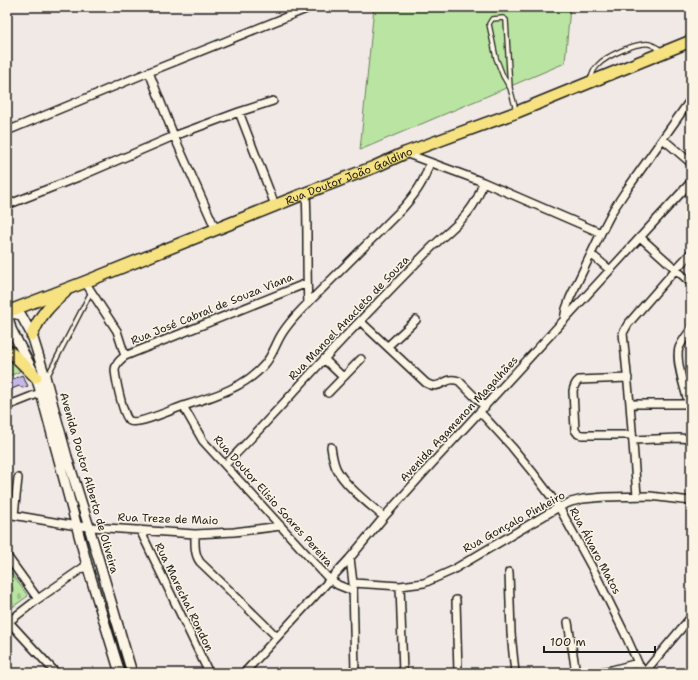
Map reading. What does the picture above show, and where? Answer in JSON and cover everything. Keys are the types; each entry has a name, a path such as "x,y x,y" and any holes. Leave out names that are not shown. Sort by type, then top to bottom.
{"main road":[{"name":"Rua Doutor João Galdino","path":"7,312 374,167 405,153 517,112 691,41"},
{"path":"32,335 37,323 44,313 72,286"},
{"path":"7,350 41,378"}],"street":[{"path":"7,131 311,7"},
{"path":"149,72 174,136 216,230"},
{"path":"564,320 566,308 570,298 613,210 691,99"},
{"path":"7,205 81,176 174,136 273,100"},
{"path":"239,112 276,205"},
{"path":"663,139 691,163"},
{"path":"405,153 483,182 601,233"},
{"path":"85,282 117,331 126,356 115,366 115,371 127,420 131,422 139,422 214,396 249,379 265,365 274,351 280,337 308,303 404,208 413,197 423,181 430,162"},
{"name":"Rua Manoel Anacleto de Souza","path":"225,465 261,429 360,321 433,246 458,223 475,203 483,182"},
{"name":"Avenida Agamenon Magalhães","path":"244,673 329,579 350,558 384,517 482,409 691,182"},
{"path":"306,193 308,228 308,303"},
{"path":"640,237 691,283"},
{"path":"637,496 623,333 628,324 691,253"},
{"path":"591,254 610,270"},
{"name":"Rua José Cabral de Souza Viana","path":"126,356 307,283"},
{"name":"Avenida Doutor Alberto de Oliveira","path":"41,378 11,329 7,312 21,316 32,335 41,378 63,458 77,526 87,565 120,673"},
{"path":"360,321 388,346 416,320"},
{"path":"630,404 690,404 680,367 679,349 683,340 691,329"},
{"name":"Rua Álvaro Matos","path":"388,346 430,386 437,386 454,378 459,381 534,474 559,507 599,582 644,673"},
{"path":"324,359 344,377"},
{"path":"328,393 361,359"},
{"path":"628,378 579,380 576,383 573,391 575,430 578,434 691,439"},
{"path":"7,406 45,391"},
{"name":"Rua Doutor Elisio Soares Pereira","path":"183,406 203,441 329,579 347,590 353,587"},
{"path":"331,447 332,457 336,468 342,477 384,517"},
{"name":"Avenida Doutor Alberto de Oliveira","path":"63,458 89,527 132,673"},
{"path":"10,514 18,478"},
{"name":"Rua Gonçalo Pinheiro","path":"353,587 400,586 424,583 451,571 559,507 571,502 583,499 637,496 691,501"},
{"name":"Rua Treze de Maio","path":"10,514 77,526 195,534 234,532 281,526"},
{"name":"Rua Marechal Rondon","path":"140,530 208,673"},
{"path":"195,534 195,552 200,562 277,637"},
{"path":"350,558 353,587 355,673"},
{"path":"8,560 38,599"},
{"path":"56,673 8,622 87,565"},
{"path":"508,572 511,633 515,673"},
{"path":"400,586 403,673"},
{"path":"456,600 458,673"},
{"path":"644,673 691,617"},
{"path":"568,622 576,673"},
{"path":"594,673 638,663"}],"lane":[{"path":"510,88 503,76 496,58 489,24 492,19 503,18 506,20 510,88 517,112"},
{"path":"590,82 596,66 602,61 624,50 640,44 648,44 656,46 663,52"},
{"path":"41,378 91,292"}],"green space":[{"path":"374,7 570,7 565,63 360,150"},
{"path":"7,354 21,368 19,372 7,377"},
{"path":"7,567 28,596 7,611"}],"building":[{"path":"22,375 28,386 23,388 19,386 7,391 7,382"}]}
